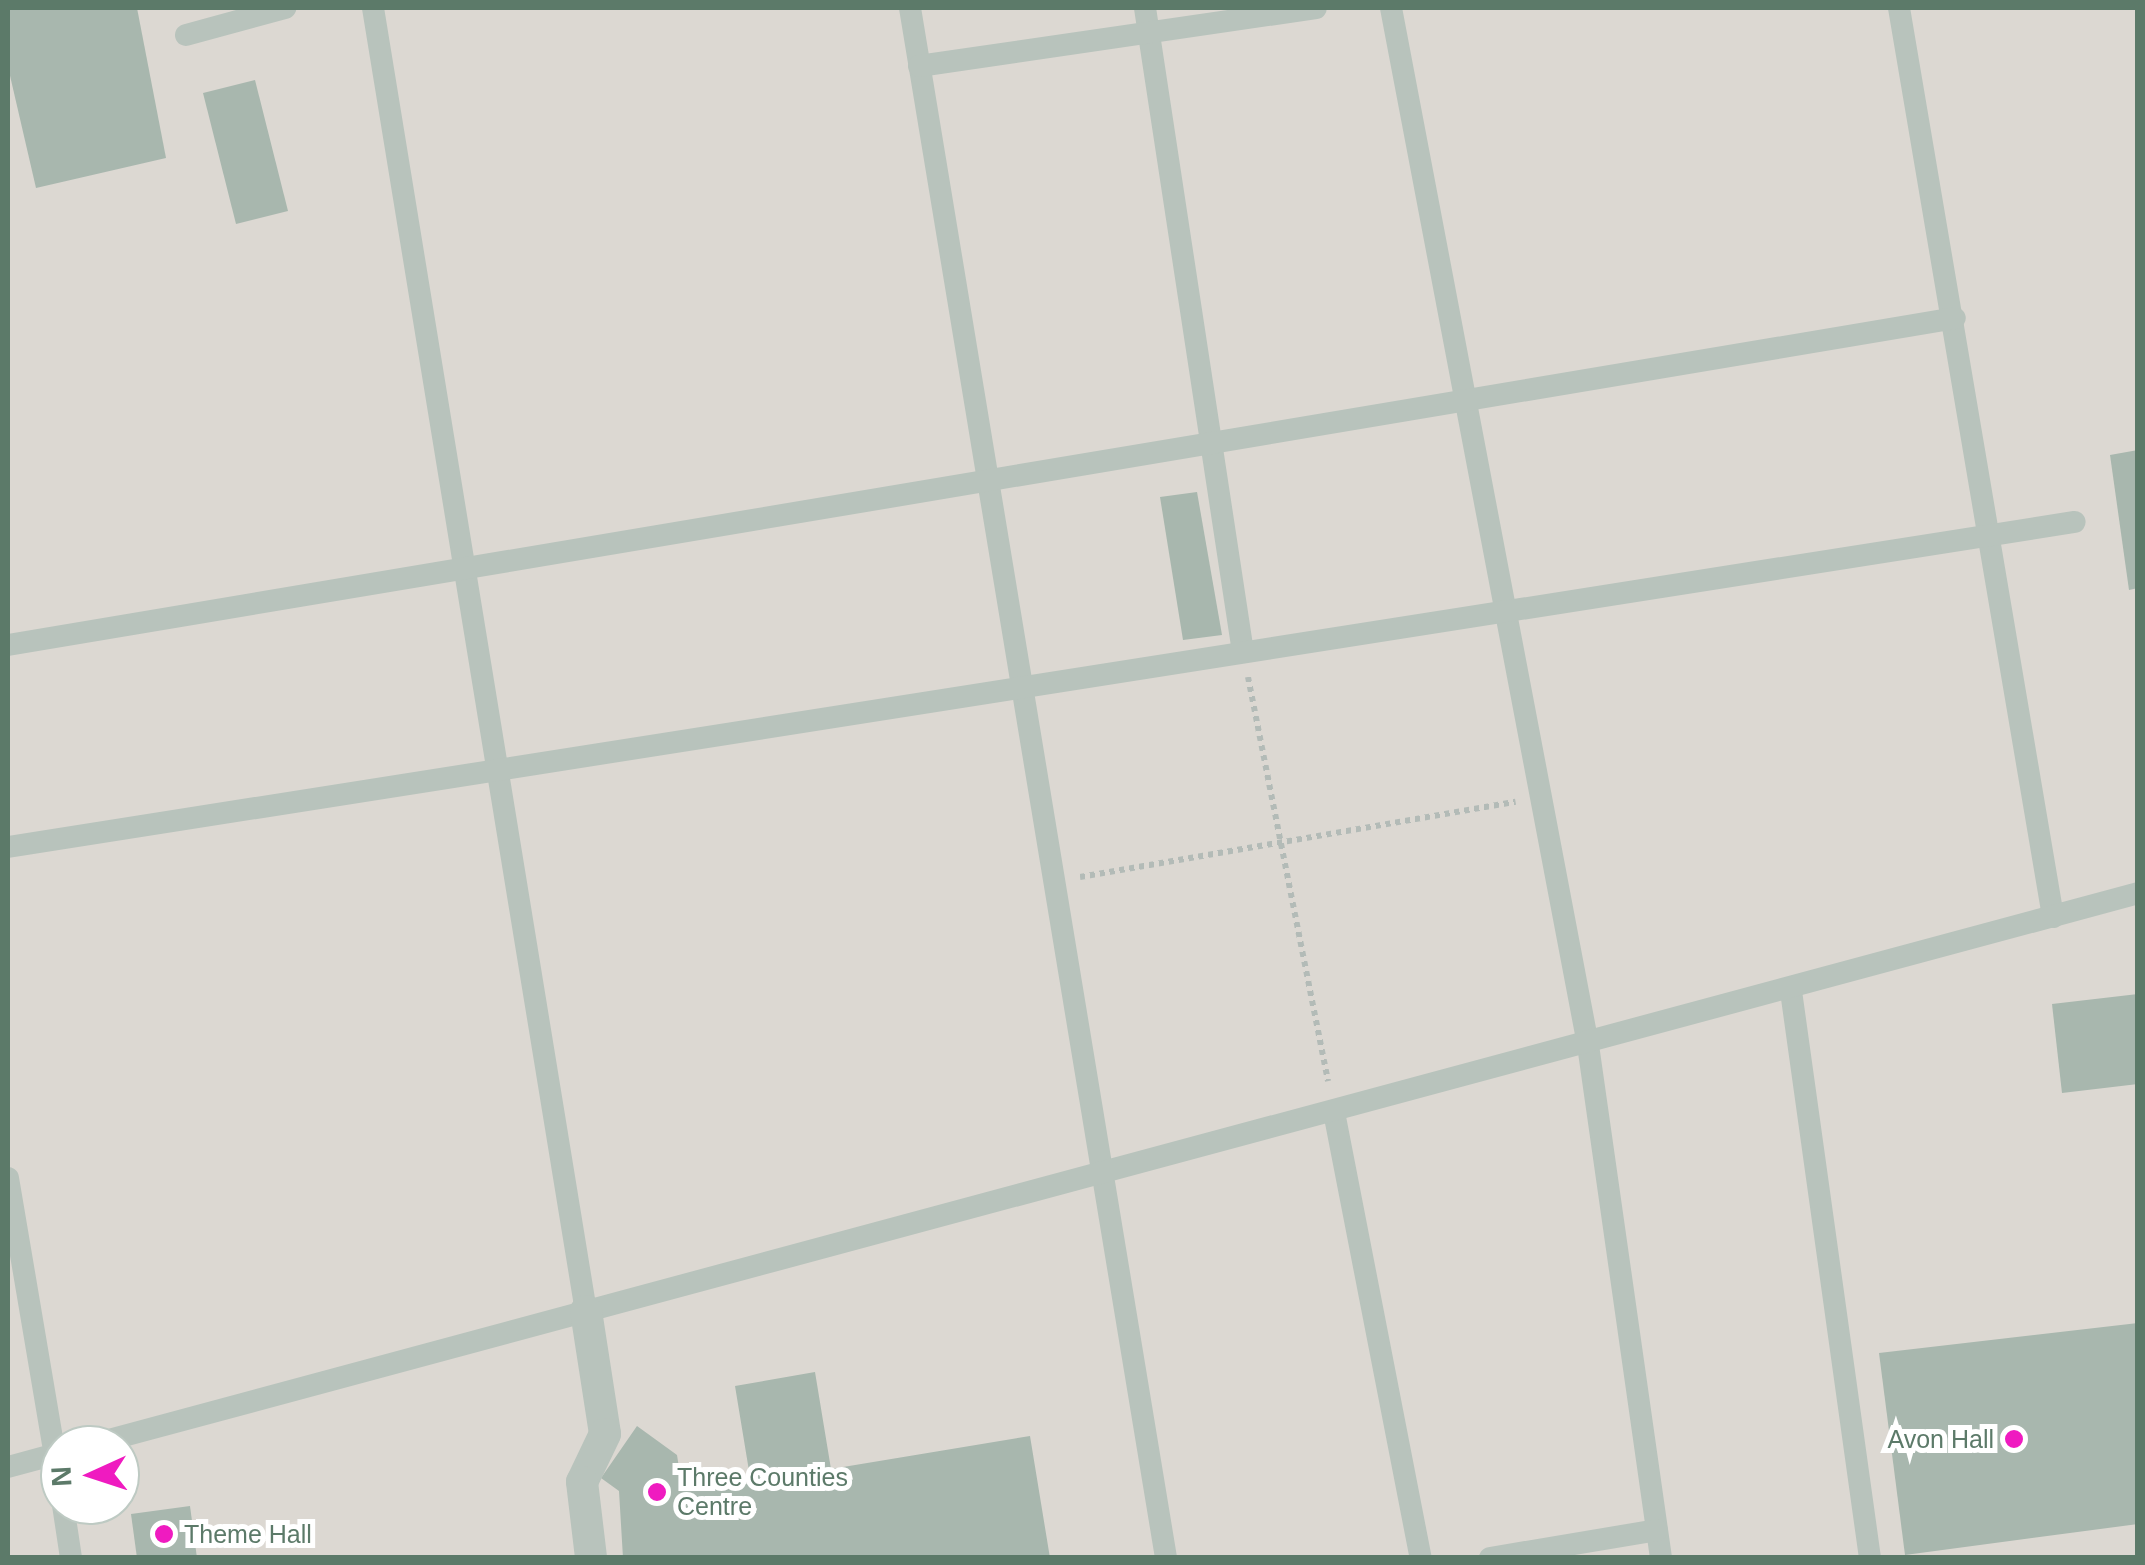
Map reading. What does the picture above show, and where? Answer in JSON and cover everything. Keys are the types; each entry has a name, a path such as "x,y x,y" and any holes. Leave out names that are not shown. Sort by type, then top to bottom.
{"street":[{"path":"586,1311 605,1434 582,1482 591,1558"}],"lane":[{"path":"186,34 285,8"},
{"path":"373,8 494,774 586,1311"},
{"path":"910,8 1166,1558"},
{"path":"1144,8 1243,652"},
{"path":"919,66 1316,8"},
{"path":"1391,8 1588,1046 1661,1558"},
{"path":"1899,8 1955,318 2053,917"},
{"path":"8,645 1210,442 1467,406 1955,318"},
{"path":"8,846 494,774 2075,522"},
{"path":"140,1431 1588,1046 2138,894"},
{"path":"1790,991 1870,1558"},
{"path":"1334,1112 1421,1558"},
{"path":"8,1178 53,1425"},
{"path":"8,1467 40,1459"},
{"path":"66,1525 71,1558"},
{"path":"1490,1558 1657,1530"}],"path":[{"path":"1243,652 1334,1112"},
{"path":"1054,882 1540,797"}],"shaded area":[{"path":"8,8 2137,8 2137,1557 8,1558"}],"building":[{"path":"8,8 137,8 166,158 36,188 8,67"},
{"path":"255,80 288,211 236,224 203,93"},
{"path":"2138,450 2138,588 2129,590 2110,455"},
{"path":"1197,492 1222,635 1183,640 1160,497"},
{"path":"2138,994 2138,1084 2062,1093 2052,1004"},
{"name":"Avon Hall","path":"2138,1323 2138,1524 1905,1555 1879,1353"},
{"path":"815,1372 831,1469 1030,1436 1050,1558 623,1558 619,1491 601,1478 637,1426 677,1455 682,1487 751,1483 735,1386"},
{"name":"Theme Hall","path":"190,1506 197,1558 137,1558 132,1525 140,1525 140,1513"}],"place":[{"name":"Avon Hall","path":"2014,1439"},
{"name":"Three Counties Centre","path":"657,1492"},
{"name":"Theme Hall","path":"164,1534"}]}
